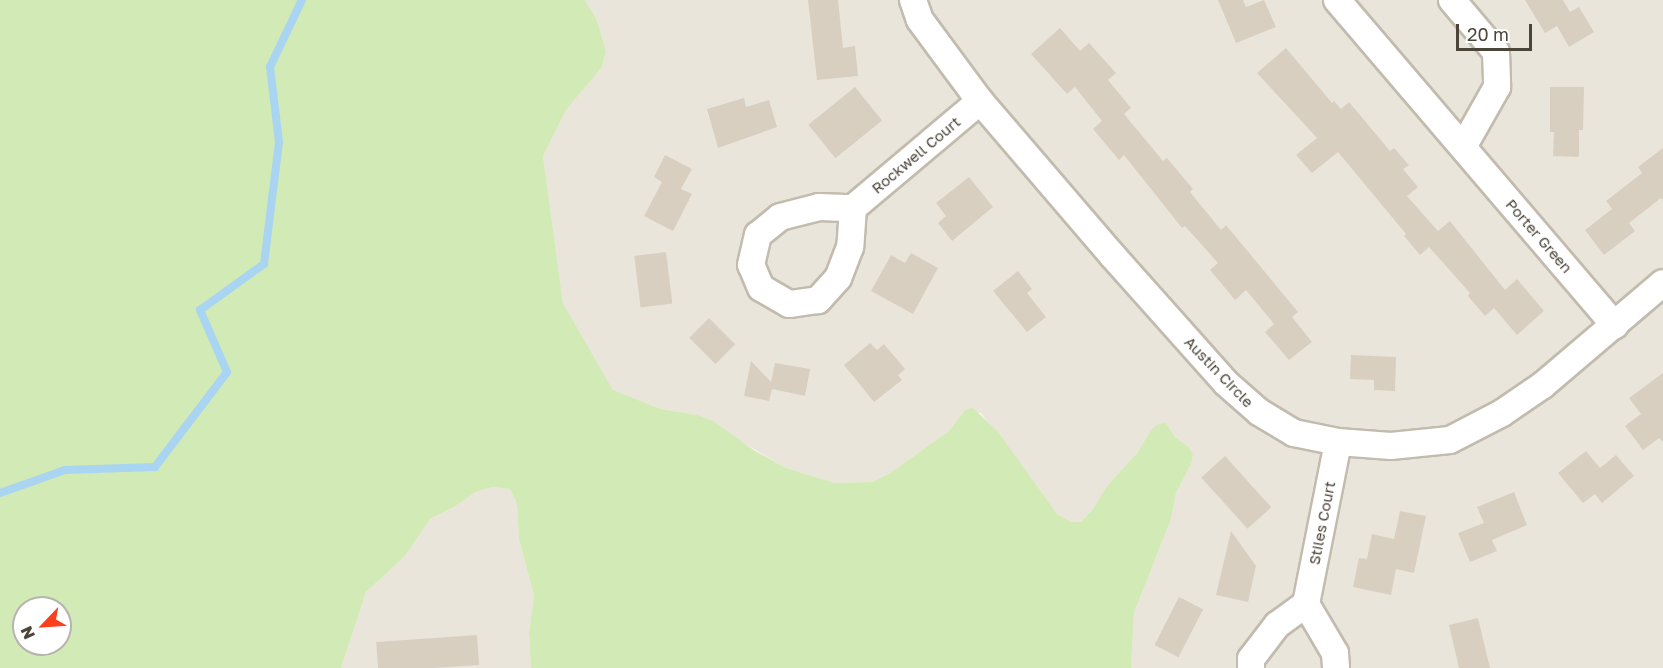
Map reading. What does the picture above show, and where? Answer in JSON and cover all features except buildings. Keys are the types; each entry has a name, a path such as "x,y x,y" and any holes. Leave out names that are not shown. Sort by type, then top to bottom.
{"street":[{"name":"Austin Circle","path":"913,0 920,20 980,101 1226,383 1259,412 1294,433 1338,442 1391,446 1450,440 1502,413 1543,385 1663,284"},
{"name":"Porter Green","path":"1337,0 1615,325"},
{"path":"1452,0 1496,52 1497,87 1463,147"},
{"name":"Rockwell Court","path":"853,208 980,101"},
{"path":"819,207 853,208 850,247 838,278 818,300 789,304 761,288 751,265 758,235 780,217 819,207"},
{"name":"Stiles Court","path":"1306,604 1338,442"},
{"path":"1251,668 1251,659 1278,625 1306,604 1335,653 1336,668"}],"shaded area":[{"path":"585,0 1663,0 1663,668 1131,668 1134,613 1171,519 1176,493 1192,462 1193,454 1189,447 1175,437 1166,423 1151,430 1137,453 1107,486 1093,509 1081,522 1072,522 1057,514 981,413 965,410 949,431 890,473 872,482 835,483 786,468 697,415 661,409 613,390 563,303 543,156 566,110 602,67 606,51 597,20"},
{"path":"493,487 510,489 517,504 519,539 534,596 529,632 531,668 341,668 366,592 405,556 430,519 476,492"}],"green space":[{"path":"0,0 585,0 597,20 606,51 602,67 566,110 543,156 563,303 613,390 661,409 697,415 713,421 755,451 786,468 835,483 872,482 890,473 949,431 965,410 973,408 998,432 1057,514 1072,522 1081,522 1093,509 1107,486 1137,453 1151,430 1158,424 1166,423 1175,437 1189,447 1193,454 1192,462 1176,493 1171,519 1134,613 1131,668 531,668 529,632 534,596 519,539 517,504 510,489 493,487 476,492 430,519 405,556 366,592 341,668 0,668"}],"waterway":[{"path":"0,493 65,470 155,467 227,372 200,310 264,264 279,142 270,67 302,0"}]}
